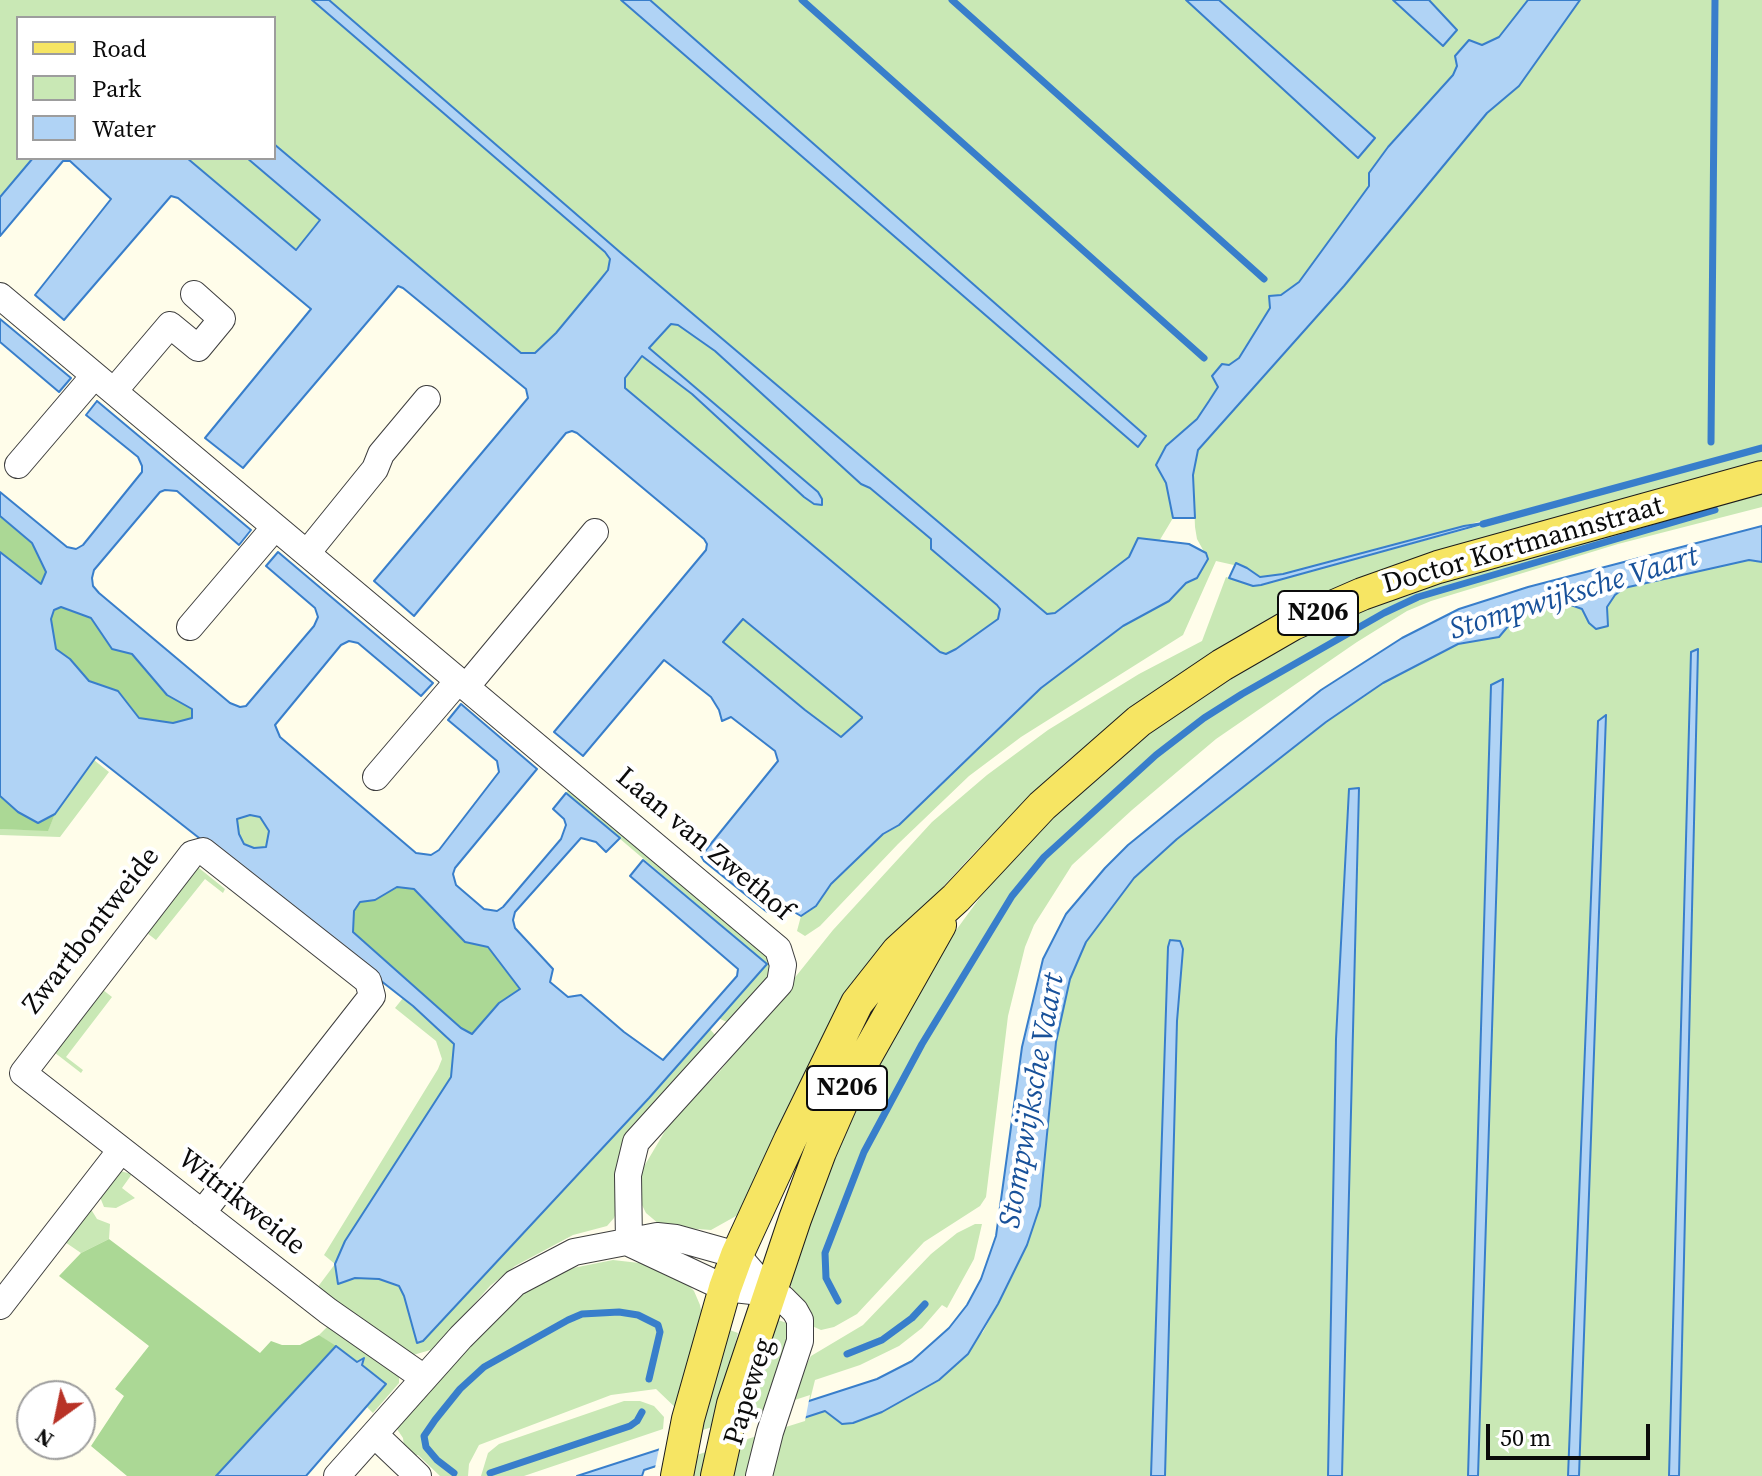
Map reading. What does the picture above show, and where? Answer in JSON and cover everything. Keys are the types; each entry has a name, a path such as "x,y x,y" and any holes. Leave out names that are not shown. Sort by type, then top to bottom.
{"main road":[{"name":"Doctor Kortmannstraat","path":"725,1288 790,1140 857,1003 898,951 956,898 1042,806 1139,721 1222,665 1293,624 1362,594 1438,567 1762,477"},
{"name":"Doctor Kortmannstraat","path":"770,1293 820,1152 848,1088 956,898"},
{"name":"N206","path":"678,1468 688,1419 725,1288"},
{"name":"N206","path":"721,1461 733,1404 770,1293"}],"street":[{"path":"18,465 170,325 198,348 222,319 194,294"},
{"name":"Laan van Zwethof","path":"0,296 778,949 783,965 780,983 636,1142 628,1175 629,1243"},
{"path":"307,553 375,469 381,454 427,399"},
{"path":"190,627 275,527"},
{"path":"376,777 595,532"},
{"name":"Zwartbontweide","path":"23,1073 192,854 203,851 368,981 372,996 202,1213"},
{"name":"Witrikweide","path":"23,1073 328,1311 424,1378"},
{"path":"0,1306 121,1150"},
{"path":"337,1476 461,1337 515,1283 574,1252 657,1236 676,1238 737,1255 770,1293"},
{"path":"629,1243 725,1288 770,1293"},
{"name":"Papeweg","path":"759,1476 800,1341 800,1320 790,1304 770,1293"},
{"path":"375,1435 418,1476"}],"green space":[{"path":"0,0 312,0 610,259 608,270 547,343 535,353 521,353 276,146 276,16 16,16 16,160 31,160 0,197"},
{"path":"329,0 621,0 1138,447 1146,435 650,0 1186,0 1358,158 1375,138 1219,0 1393,0 1443,46 1457,30 1429,0 1528,0 1499,37 1482,45 1469,40 1456,56 1457,66 1453,75 1387,147 1369,173 1369,186 1299,282 1281,295 1269,296 1270,308 1239,358 1229,365 1222,364 1218,370 1218,386 1197,419 1156,465 1166,483 1173,518 1158,543 1138,539 1129,557 1055,613 1047,615"},
{"path":"1580,0 1762,0 1762,446 1283,574 1260,577 1247,568 1216,561 1183,635 1021,737 969,776 898,844 820,926 805,936 797,931 801,916 816,906 831,884 883,834 899,825 1041,688 1123,626 1169,601 1186,583 1197,578 1208,559 1197,539 1195,527 1193,475 1198,450 1344,286 1487,113 1502,99"},
{"path":"189,160 249,160 321,221 295,250"},
{"path":"671,324 678,325 715,351 861,484 870,487 932,539 931,549 997,605 1000,609 998,619 956,649 946,654 940,652 625,388 625,378 641,355 692,394 804,497 822,499 818,492 649,348"},
{"path":"1762,451 1762,466 1432,555 1105,730 1065,763 974,853 896,938 747,1206 711,1230 670,1227 659,1224 646,1213 639,1199 636,1180 671,1121 720,1071 833,930 932,822 987,775 1048,730 1139,674 1202,641 1226,577 1253,586"},
{"path":"1762,491 1762,507 1618,544 1407,611 1216,739 1132,810 1072,865 1034,925 1025,947 1008,1016 986,1197 980,1206 924,1242 857,1314 834,1327 821,1330 812,1326 790,1284 789,1260 838,1135 932,963 984,892 1055,812 1164,720 1281,647 1370,606 1436,582"},
{"path":"0,516 32,543 46,572 42,584 0,552"},
{"path":"1749,560 1762,562 1762,1476 1478,1476 1502,680 1491,686 1468,1476 1342,1476 1358,788 1349,790 1336,1039 1328,1476 1165,1476 1177,1021 1183,949 1170,941 1151,1476 772,1476 784,1425 825,1411 843,1423 853,1423 882,1412 939,1380 983,1332 1040,1206 1056,1042 1070,979 1086,942 1134,878 1177,839 1326,722 1383,683 1458,644 1499,637 1515,618 1535,610 1570,605 1582,609 1596,629 1608,626 1607,607 1624,588"},
{"path":"61,607 91,618 112,649 132,654 167,694 192,709 193,718 173,723 139,718 118,691 89,681 70,659 56,649 51,619 54,610"},
{"path":"744,619 863,718 841,737 723,642"},
{"path":"94,760 109,772 60,837 0,835 0,829 48,830 55,814"},
{"path":"572,785 767,949 777,968 729,1023 718,1018 766,963 566,793"},
{"path":"0,796 37,823 55,814 48,831 0,829"},
{"path":"250,815 261,817 269,831 266,847 254,849 244,844 239,834 237,818"},
{"path":"194,864 225,889 223,893 205,879 156,940 147,933 166,910"},
{"path":"397,887 414,889 465,942 488,947 521,989 499,1003 472,1034 461,1028 353,932 354,911 360,902 375,900"},
{"path":"98,986 112,997 66,1057 83,1070 81,1073 50,1049"},
{"path":"403,998 454,1044 451,1076 338,1283 355,1278 379,1279 399,1286 423,1340 649,1098 709,1028 715,1035 715,1043 622,1145 618,1207 607,1226 573,1235 515,1266 490,1286 434,1349 413,1355 317,1288 335,1264 324,1255 442,1059 436,1041 395,1008"},
{"path":"116,1170 132,1174 122,1188 135,1198 116,1208 104,1207 98,1192"},
{"path":"89,1206 97,1219 110,1224 109,1239 81,1253 62,1240"},
{"path":"982,1224 974,1259 947,1308 942,1305 922,1328 899,1346 860,1365 815,1380 810,1400 790,1406 795,1387 811,1356 863,1325 931,1254 957,1233"},
{"path":"109,1239 260,1353 271,1341 282,1345 300,1345 319,1335 336,1346 216,1476 127,1476 96,1450 96,1438 124,1396 115,1389 149,1346 59,1276 81,1253"},
{"path":"613,1260 648,1264 683,1279 694,1291 703,1319 679,1411 656,1389 611,1395 479,1445 469,1464 468,1476 440,1476 418,1455 412,1455 395,1426 505,1310 527,1290 554,1275"},
{"path":"775,1319 787,1323 790,1330 747,1476 732,1476 770,1322"},
{"path":"330,1324 399,1375 399,1383 373,1413 367,1407 386,1384 319,1335"},
{"path":"721,1327 738,1333 703,1476 683,1476"},
{"path":"624,1401 640,1401 654,1406 664,1417 663,1429 524,1476 481,1476 488,1453 499,1444"}],"water":[{"path":"312,0 329,0 621,253 1047,614 1055,613 1129,557 1138,538 1189,544 1206,553 1208,559 1197,578 1186,583 1169,601 1123,626 1041,688 899,825 883,834 831,884 816,906 801,916 782,905 767,912 701,856 778,761 775,751 731,717 722,721 711,697 664,660 583,756 554,732 706,550 704,539 572,431 566,433 414,616 374,581 528,398 526,389 398,286 243,468 205,438 311,309 178,198 171,196 64,320 35,295 111,199 70,161 63,161 0,236 0,197 31,160 189,160 296,250 320,220 249,160 276,160 276,146 521,353 535,353 556,333 608,270 610,259","holes":["671,324 678,325 715,351 861,484 870,488 931,539 931,549 997,605 1000,609 998,619 956,649 946,654 940,652 625,388 625,378 642,356 692,394 804,497 822,505 818,492 649,348","743,619 862,717 841,737 723,642"]},
{"path":"621,0 650,0 1146,436 1138,447"},
{"path":"1186,0 1219,0 1375,138 1358,158"},
{"path":"1393,0 1429,0 1457,30 1443,46"},
{"path":"1528,0 1580,0 1519,86 1487,113 1344,286 1198,450 1193,475 1195,518 1173,518 1166,483 1156,465 1166,446 1197,419 1218,387 1212,376 1222,364 1229,365 1239,358 1270,308 1269,296 1281,295 1299,282 1369,186 1369,173 1388,147 1453,75 1457,66 1455,56 1469,40 1482,45 1499,37"},
{"path":"0,319 71,378 59,392 0,342"},
{"path":"97,401 251,530 239,545 177,491 165,490 160,492 94,570 92,578 93,586 99,593 230,703 246,706 314,626 318,617 315,608 266,566 278,552 433,683 421,696 358,643 349,641 341,645 275,725 280,737 416,853 431,855 439,850 499,772 497,761 448,720 461,704 537,769 455,868 456,885 484,909 497,911 503,907 561,839 566,825 553,809 566,793 620,838 606,852 596,842 581,838 515,912 515,928 553,969 550,982 568,997 581,995 663,1060 737,976 738,969 630,876 643,860 767,964 649,1098 423,1341 417,1343 399,1286 379,1279 355,1278 338,1284 335,1264 345,1241 451,1077 454,1044 413,1006 96,757 55,814 38,823 18,812 0,796 0,552 41,584 46,572 32,543 0,516 0,492 67,547 76,549 83,545 142,472 138,457 86,415","holes":["61,607 91,618 112,649 132,654 167,695 192,709 192,718 173,723 139,718 118,691 89,681 70,659 56,649 51,619 54,610","250,815 260,817 269,831 266,847 254,848 244,844 237,819","397,887 414,889 465,942 488,947 520,989 499,1003 472,1034 461,1028 353,932 354,911 360,902 375,900"]},
{"path":"1489,522 1261,585 1253,586 1229,578 1236,563 1260,577 1283,574"},
{"name":"Stompwijksche Vaart","path":"1762,526 1762,562 1749,560 1624,588 1607,607 1608,626 1596,629 1582,609 1571,605 1535,610 1515,618 1499,637 1458,644 1383,683 1326,722 1177,839 1134,878 1086,942 1070,979 1056,1042 1040,1206 1027,1245 998,1304 968,1354 939,1380 882,1412 853,1423 842,1424 825,1411 644,1470 642,1476 577,1476 877,1379 912,1361 949,1328 967,1305 981,1279 996,1236 1022,1047 1043,959 1066,914 1105,868 1128,845 1213,776 1321,690 1402,638 1459,609 1528,587"},
{"path":"1698,649 1679,1476 1669,1476 1691,652"},
{"path":"1503,679 1478,1476 1468,1476 1491,685"},
{"path":"1606,715 1579,1476 1568,1476 1598,721"},
{"path":"1359,788 1342,1476 1328,1476 1336,1039 1349,789"},
{"path":"1170,940 1180,941 1183,949 1177,1021 1165,1476 1151,1476 1168,947"},
{"path":"336,1346 357,1362 364,1358 362,1365 386,1384 306,1476 216,1476"}],"pier":[{"path":"810,1395 805,1421 655,1468 660,1444"}],"waterway":[{"path":"802,0 1204,358"},
{"path":"952,0 1264,279"},
{"path":"1711,442 1715,0"},
{"path":"1483,524 1762,448"},
{"path":"838,1301 826,1278 825,1253 864,1152 922,1044 1012,896 1044,857 1156,755 1204,718 1242,694 1418,597 1715,510"},
{"path":"847,1354 882,1340 925,1304"},
{"path":"454,1473 426,1447 424,1436 435,1420 460,1389 484,1367 568,1320 582,1314 619,1312 638,1315 658,1325 660,1332 649,1379"},
{"path":"490,1473 630,1426 642,1412"}]}
